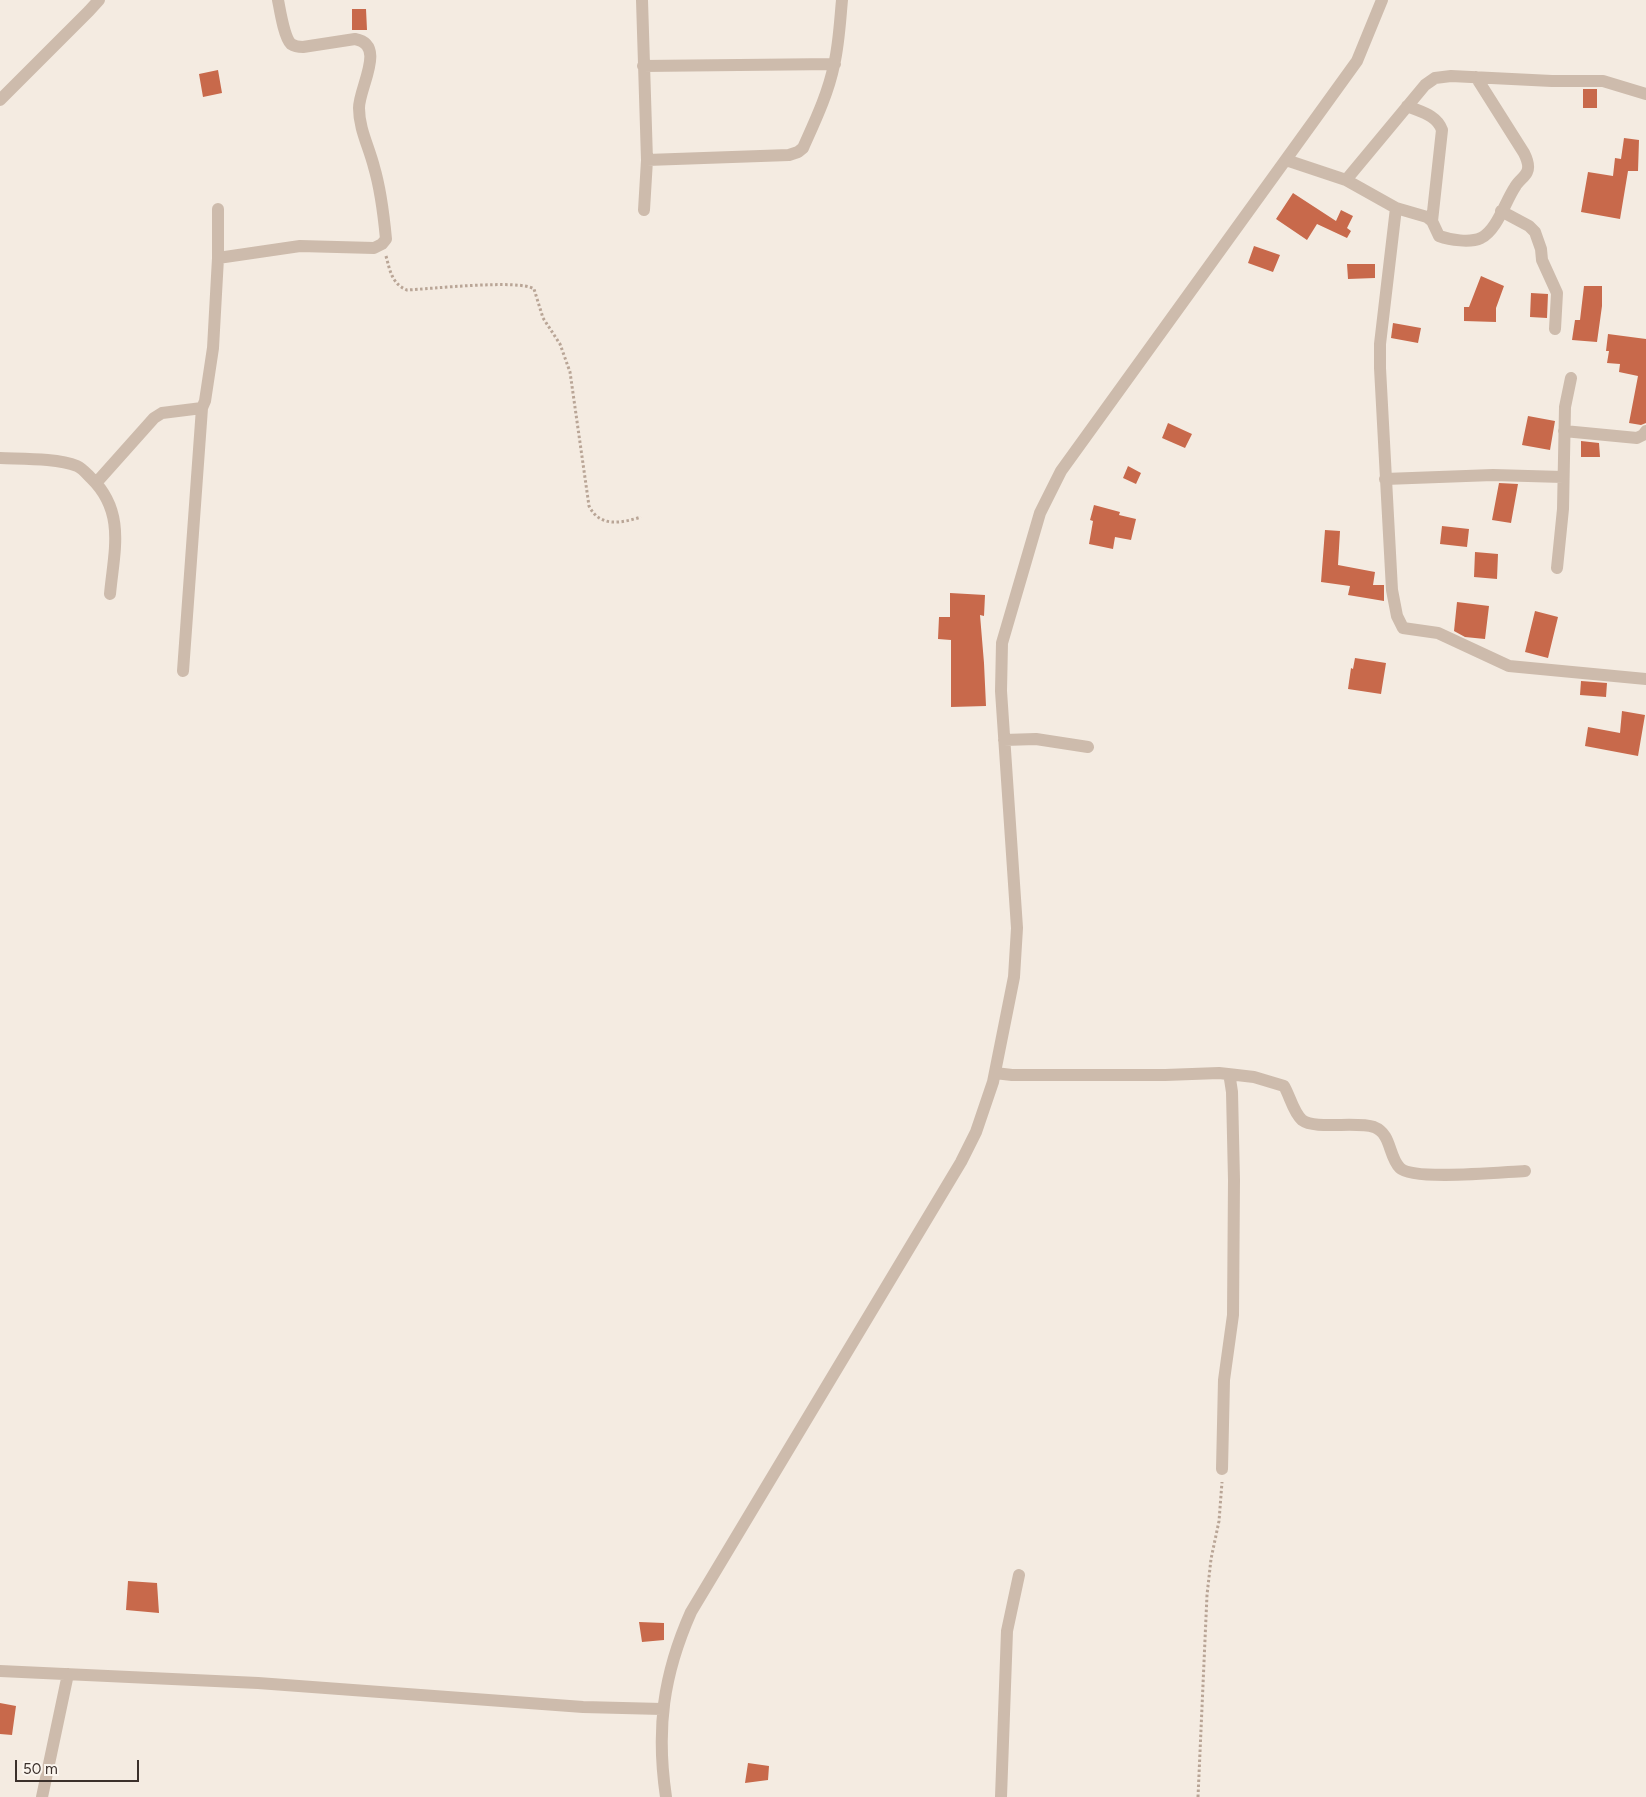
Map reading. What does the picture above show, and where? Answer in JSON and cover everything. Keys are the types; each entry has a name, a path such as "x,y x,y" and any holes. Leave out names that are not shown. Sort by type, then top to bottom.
{"street":[{"path":"0,100 83,18 98,0"},
{"path":"218,258 300,246 374,248 382,244 386,238 375,169 361,127 359,106 371,55 368,45 362,40 355,39 303,47 291,44 286,35 278,0"},
{"path":"642,0 647,160 644,210"},
{"path":"647,160 789,154 798,152 803,148 822,106 835,64 842,0"},
{"path":"666,1797 661,1752 662,1709 673,1660 680,1637 691,1612 961,1162 1003,1074 1014,977 1016,928 1001,691 1002,643 1040,512 1061,472 1357,61 1382,0"},
{"path":"643,66 835,64"},
{"path":"1346,180 1425,85 1435,78 1451,76 1552,81 1603,80 1646,94"},
{"path":"1286,160 1346,180 1396,208 1427,217 1432,221 1439,236 1474,241 1490,231 1515,186 1526,174 1528,161 1476,78"},
{"path":"1407,106 1432,117 1439,122 1442,130 1432,221"},
{"path":"1396,208 1380,344 1385,478 1392,590 1396,616 1402,628 1438,633 1509,666 1646,679"},
{"path":"183,671 202,408 205,402 213,348 218,258 218,209"},
{"path":"1501,211 1529,226 1535,232 1541,249 1542,260 1558,293 1555,329"},
{"path":"1557,568 1563,508 1565,407 1571,378"},
{"path":"96,483 154,418 162,413 202,408"},
{"path":"1564,431 1637,438 1646,431"},
{"path":"0,458 66,463 79,466 96,483 113,512 116,527 110,594"},
{"path":"1385,478 1493,475 1563,477"},
{"path":"1004,740 1036,739 1088,747"},
{"path":"1003,1074 1165,1075 1219,1073 1254,1077 1284,1086 1290,1095 1297,1114 1303,1121 1312,1124 1364,1125 1379,1130 1386,1137 1397,1165 1408,1173 1440,1175 1525,1171"},
{"path":"1222,1469 1224,1380 1233,1315 1234,1180 1232,1092 1228,1074"},
{"path":"1001,1797 1006,1631 1019,1575"},
{"path":"0,1671 258,1683 583,1707 662,1709"},
{"path":"42,1797 68,1674"}],"path":[{"path":"382,244 394,280 400,287 407,290 510,284 531,286 534,289 543,318 560,344 570,372 589,506 593,514 607,521 624,522 641,517"},
{"path":"1198,1797 1207,1595 1219,1521 1222,1469"}],"building":[{"path":"352,9 366,9 367,30 352,30"},
{"path":"218,70 222,93 203,97 199,74"},
{"path":"1583,89 1597,89 1597,108 1583,108"},
{"path":"1624,138 1639,140 1638,171 1628,171 1620,219 1581,212 1588,172 1613,176 1615,158 1621,159"},
{"path":"1293,193 1336,221 1341,210 1353,216 1347,228 1351,231 1347,238 1317,224 1307,240 1276,219"},
{"path":"1254,246 1280,255 1273,272 1248,263"},
{"path":"1347,264 1375,264 1375,278 1348,279"},
{"path":"1481,276 1504,286 1496,308 1496,322 1464,321 1464,307 1469,307"},
{"path":"1584,286 1602,286 1602,306 1597,342 1572,340 1575,320 1580,320"},
{"path":"1531,293 1548,294 1547,318 1530,317"},
{"path":"1393,323 1421,328 1418,343 1391,338"},
{"path":"1608,334 1646,339 1646,423 1641,425 1629,423 1638,376 1619,372 1620,364 1607,363 1609,351 1606,351"},
{"path":"1528,416 1555,421 1550,450 1522,445"},
{"path":"1168,423 1192,434 1185,448 1162,438"},
{"path":"1581,441 1599,443 1600,457 1581,457"},
{"path":"1128,466 1141,473 1136,484 1123,478"},
{"path":"1499,483 1518,484 1511,523 1492,520"},
{"path":"1094,505 1120,512 1119,515 1136,519 1131,540 1115,537 1113,549 1089,544 1093,521 1090,520"},
{"path":"1442,526 1469,529 1467,547 1440,544"},
{"path":"1325,530 1340,531 1338,565 1375,572 1373,585 1384,585 1384,601 1348,595 1350,586 1321,582"},
{"path":"1475,552 1498,554 1497,579 1474,577"},
{"path":"950,593 985,595 984,616 980,615 986,706 951,707 951,640 938,639 939,617 950,617"},
{"path":"1457,602 1489,606 1485,639 1465,637 1454,631"},
{"path":"1535,611 1558,617 1548,658 1525,652"},
{"path":"1355,658 1386,663 1381,694 1348,689 1351,668 1353,669"},
{"path":"1581,681 1607,683 1606,697 1580,695"},
{"path":"1622,711 1645,715 1638,756 1585,746 1588,727 1620,733"},
{"path":"128,1581 157,1583 159,1613 126,1610"},
{"path":"639,1622 664,1623 664,1640 642,1642"},
{"path":"0,1703 16,1706 12,1735 0,1734"},
{"path":"748,1763 769,1766 768,1780 745,1783"}]}
